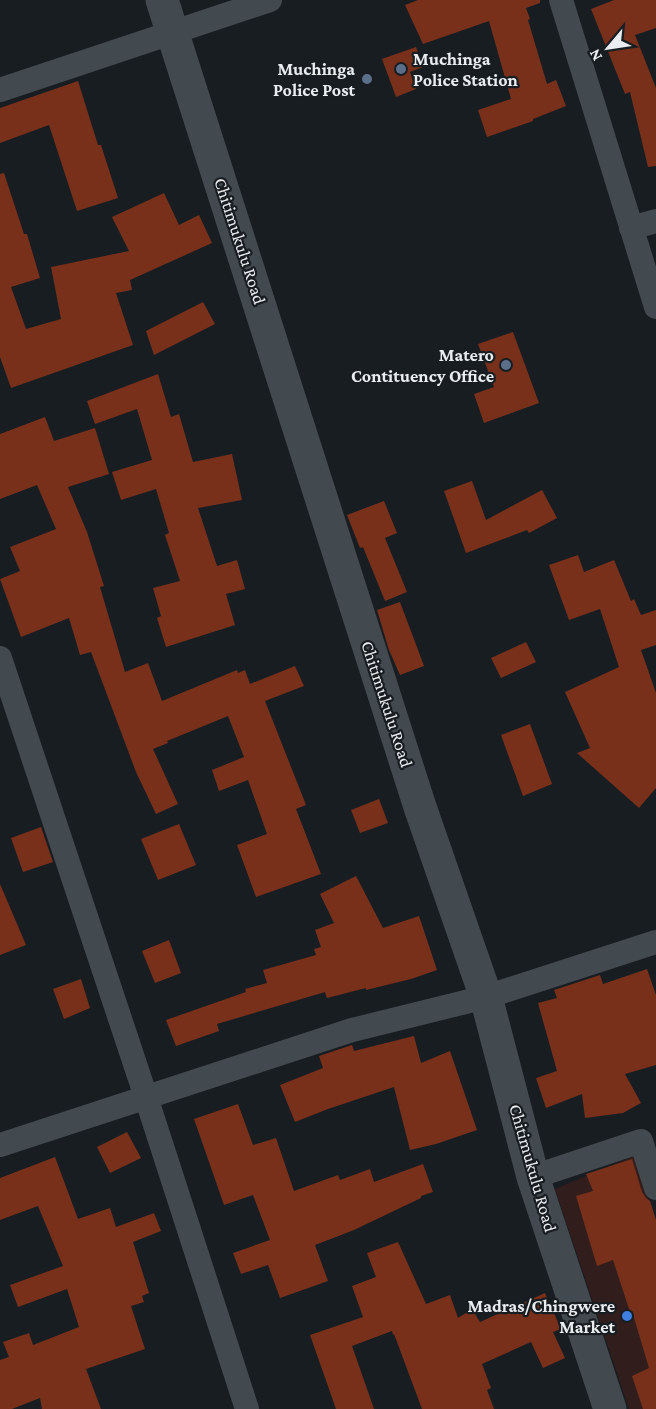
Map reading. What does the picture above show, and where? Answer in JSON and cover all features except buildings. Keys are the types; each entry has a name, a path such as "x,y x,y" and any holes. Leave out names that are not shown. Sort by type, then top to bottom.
{"street":[{"name":"Chitimukulu Road","path":"162,0 420,807 486,997 533,1177 610,1409"},
{"path":"0,90 270,0"},
{"path":"561,0 656,307"},
{"path":"631,228 656,221"},
{"path":"0,658 247,1409"},
{"path":"0,1145 352,1030 486,997 656,942"},
{"path":"533,1177 640,1142 656,1188"}],"shaded area":[{"name":"Madras/Chingwere Market","path":"634,1156 656,1222 656,1409 629,1409 555,1189"}],"place":[{"name":"Muchinga Police Station","path":"401,69"},
{"name":"Muchinga Police Post","path":"367,79"},
{"name":"Matero Contituency Office","path":"506,365"},
{"name":"Madras/Chingwere Market","path":"627,1316"}]}
